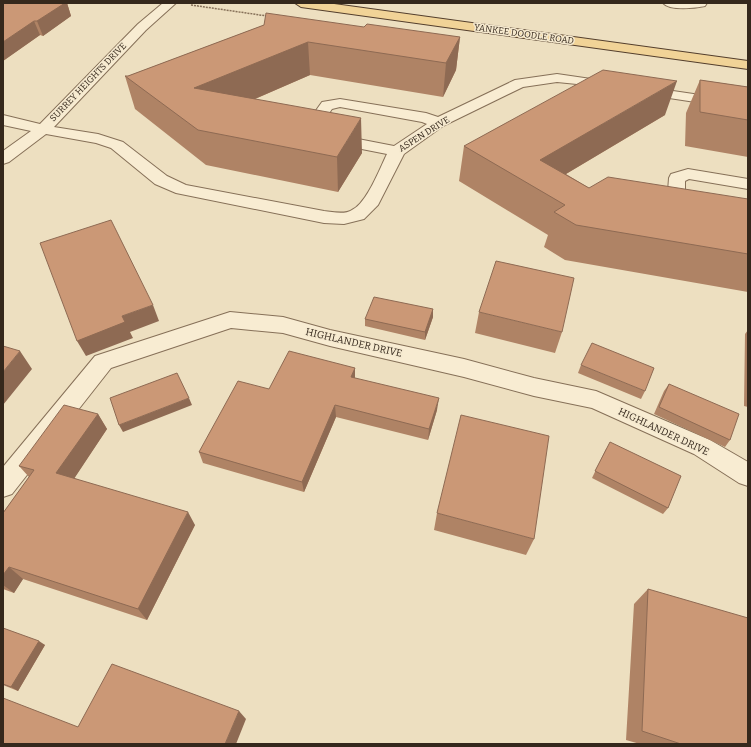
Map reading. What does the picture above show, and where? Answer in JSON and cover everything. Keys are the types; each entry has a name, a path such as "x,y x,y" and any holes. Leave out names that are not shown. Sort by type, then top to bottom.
{"main road":[{"name":"YANKEE DOODLE ROAD","path":"301,3 748,65"}],"street":[{"name":"SURREY HEIGHTS DRIVE","path":"3,159 43,129 142,27 170,3"},
{"path":"669,3 686,5 701,3"},
{"name":"ASPEN DRIVE","path":"3,120 98,139 117,145 161,180 171,185 324,217 344,218 358,215 369,205 397,151 438,124 520,83 544,79 577,80 748,106"},
{"path":"397,151 317,136 310,130 327,105 340,103 426,118 438,124"},
{"path":"703,217 689,214 676,205 677,178 688,174 748,184"},
{"name":"HIGHLANDER DRIVE","path":"3,486 103,362 230,320 283,325 330,338 464,368 534,388 596,400 702,447 748,475"}],"building":[{"path":"3,3 65,3 37,21 34,21 3,42"},
{"path":"266,13 364,27 367,24 460,37 446,63 308,42 194,88 361,118 337,157 198,130 125,76 264,25"},
{"path":"603,70 677,81 540,160 589,188 608,177 748,199 748,254 576,225 554,212 565,205 464,146"},
{"path":"700,80 748,87 748,120 700,112"},
{"path":"111,220 153,305 122,316 125,322 77,341 40,243"},
{"path":"496,261 574,278 562,332 479,312"},
{"path":"374,297 433,309 425,332 365,319"},
{"path":"592,343 654,368 645,391 581,365"},
{"path":"3,346 20,351 3,372"},
{"path":"289,351 355,368 351,377 439,398 429,429 335,405 302,482 199,452 238,381 269,389"},
{"path":"177,373 189,398 119,425 110,398"},
{"path":"669,384 739,414 730,440 659,407"},
{"path":"64,405 98,414 56,473 188,512 138,609 9,567 3,575 3,513 34,470 19,466"},
{"path":"461,415 549,436 534,539 437,513"},
{"path":"610,442 681,476 668,508 595,471"},
{"path":"648,589 748,618 748,744 681,744 642,731"},
{"path":"3,628 39,641 11,687 3,684"},
{"path":"112,664 239,711 225,744 3,744 3,698 78,727"}]}
